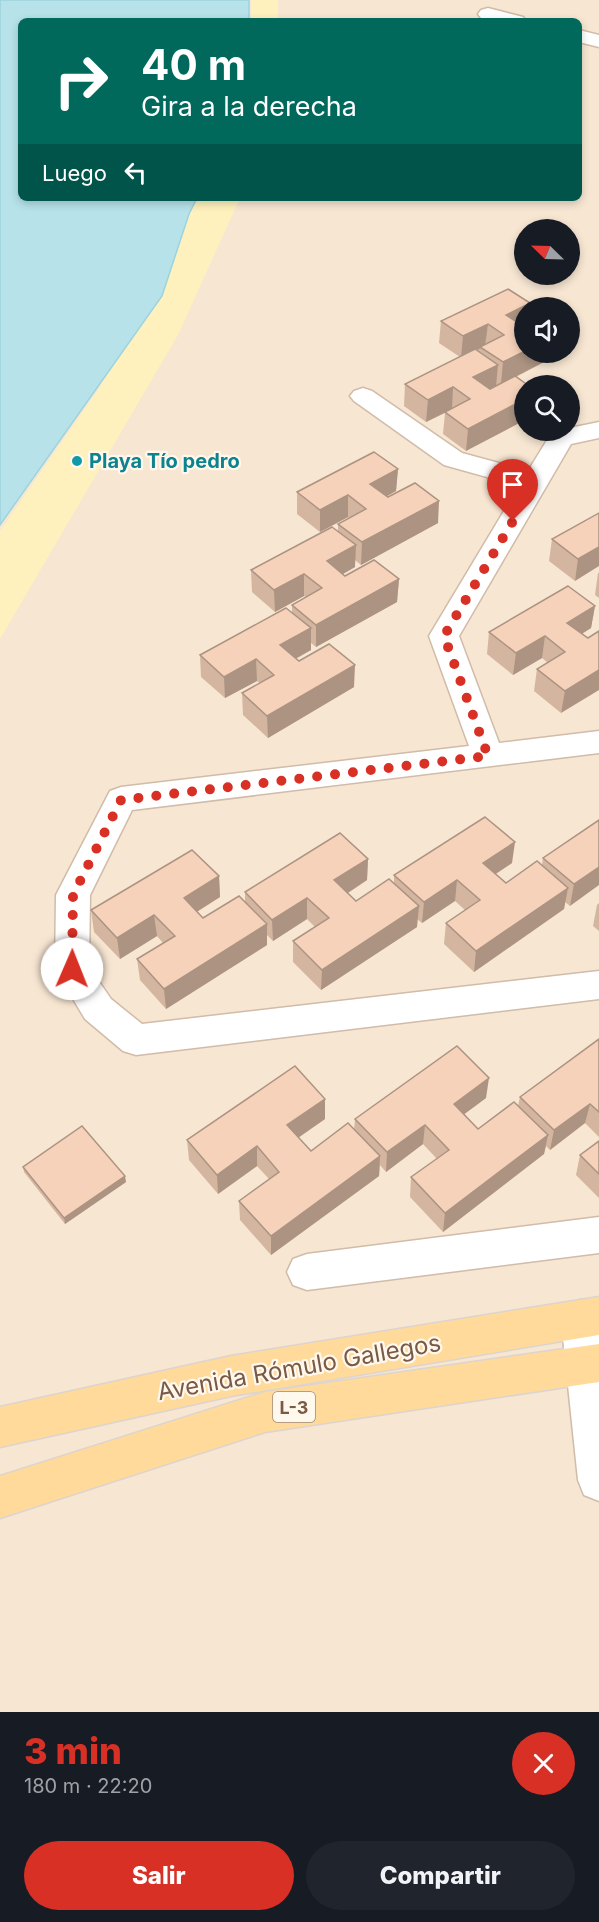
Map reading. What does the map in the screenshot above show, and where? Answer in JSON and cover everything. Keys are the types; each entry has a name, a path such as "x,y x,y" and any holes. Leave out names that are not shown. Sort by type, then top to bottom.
{"main road":[{"name":"Avenida Rómulo Gallegos","path":"0,1427 231,1376 590,1317"},
{"name":"Avenida Rómulo Gallegos","path":"0,1497 265,1412 592,1364"}],"street":[{"path":"488,14 504,18"},
{"path":"582,37 599,41"},
{"path":"363,396 453,459 536,482"},
{"path":"488,756 444,636 561,438 599,430"},
{"path":"599,742 121,800 73,895 72,969 98,1009 136,1041 599,985"},
{"path":"307,1272 599,1235"},
{"path":"590,1317 599,1480"}],"shaded area":[{"path":"249,0 599,0 599,1712 0,1712 0,525 162,296 196,201 582,201 582,18 249,18"}],"sand":[{"path":"251,0 278,0 278,18 251,18"},
{"name":"Playa Tío pedro","path":"186,201 239,201 178,335 0,639 0,531 97,391 153,286"}],"water":[{"path":"0,0 249,0 249,18 18,18 18,201 196,201 189,214 162,296 0,525"}],"building":[{"path":"508,289 521,297 514,297 514,311 506,315 514,320 514,356 503,362 480,347 504,335 488,324 463,336 441,321"},
{"path":"475,349 498,365 473,377 490,389 514,377 514,405 468,429 445,412 470,399 453,387 428,400 405,384"},
{"path":"374,452 398,469 370,484 388,497 415,483 439,501 362,542 338,524 366,509 348,495 320,510 297,492"},
{"path":"599,513 599,547 578,559 552,539"},
{"path":"332,527 356,545 327,561 345,576 374,560 399,579 316,625 292,605 322,588 304,574 274,590 251,570"},
{"path":"568,586 595,606 567,623 588,638 599,631 599,670 565,691 537,669 565,652 545,636 516,653 489,632"},
{"path":"286,608 311,628 280,645 299,661 329,644 355,665 267,716 242,693 274,675 256,659 224,677 200,655"},
{"path":"485,817 515,842 483,863 506,883 537,861 568,888 476,951 446,923 480,900 457,880 424,902 394,875"},
{"path":"599,820 599,867 574,884 543,858"},
{"path":"340,833 368,859 334,880 356,901 389,879 419,906 322,970 293,941 329,918 307,898 272,920 245,892"},
{"path":"192,850 219,876 184,898 203,918 239,896 267,924 164,989 137,959 175,936 154,915 117,938 91,910"},
{"path":"599,1039 599,1112 590,1104 554,1130 520,1097"},
{"path":"457,1046 489,1078 454,1104 478,1129 514,1102 548,1135 445,1213 411,1177 449,1150 425,1125 387,1152 355,1119"},
{"path":"295,1066 325,1099 287,1125 311,1151 348,1123 380,1156 271,1236 239,1201 279,1172 257,1146 217,1175 187,1140"},
{"path":"82,1126 125,1176 64,1218 23,1167"},
{"path":"599,1141 599,1174 580,1155"}],"place":[{"name":"Playa Tío pedro","path":"77,461"}],"route":[{"path":"72,969 73,895 121,800 488,756 444,636 513,521"}]}
